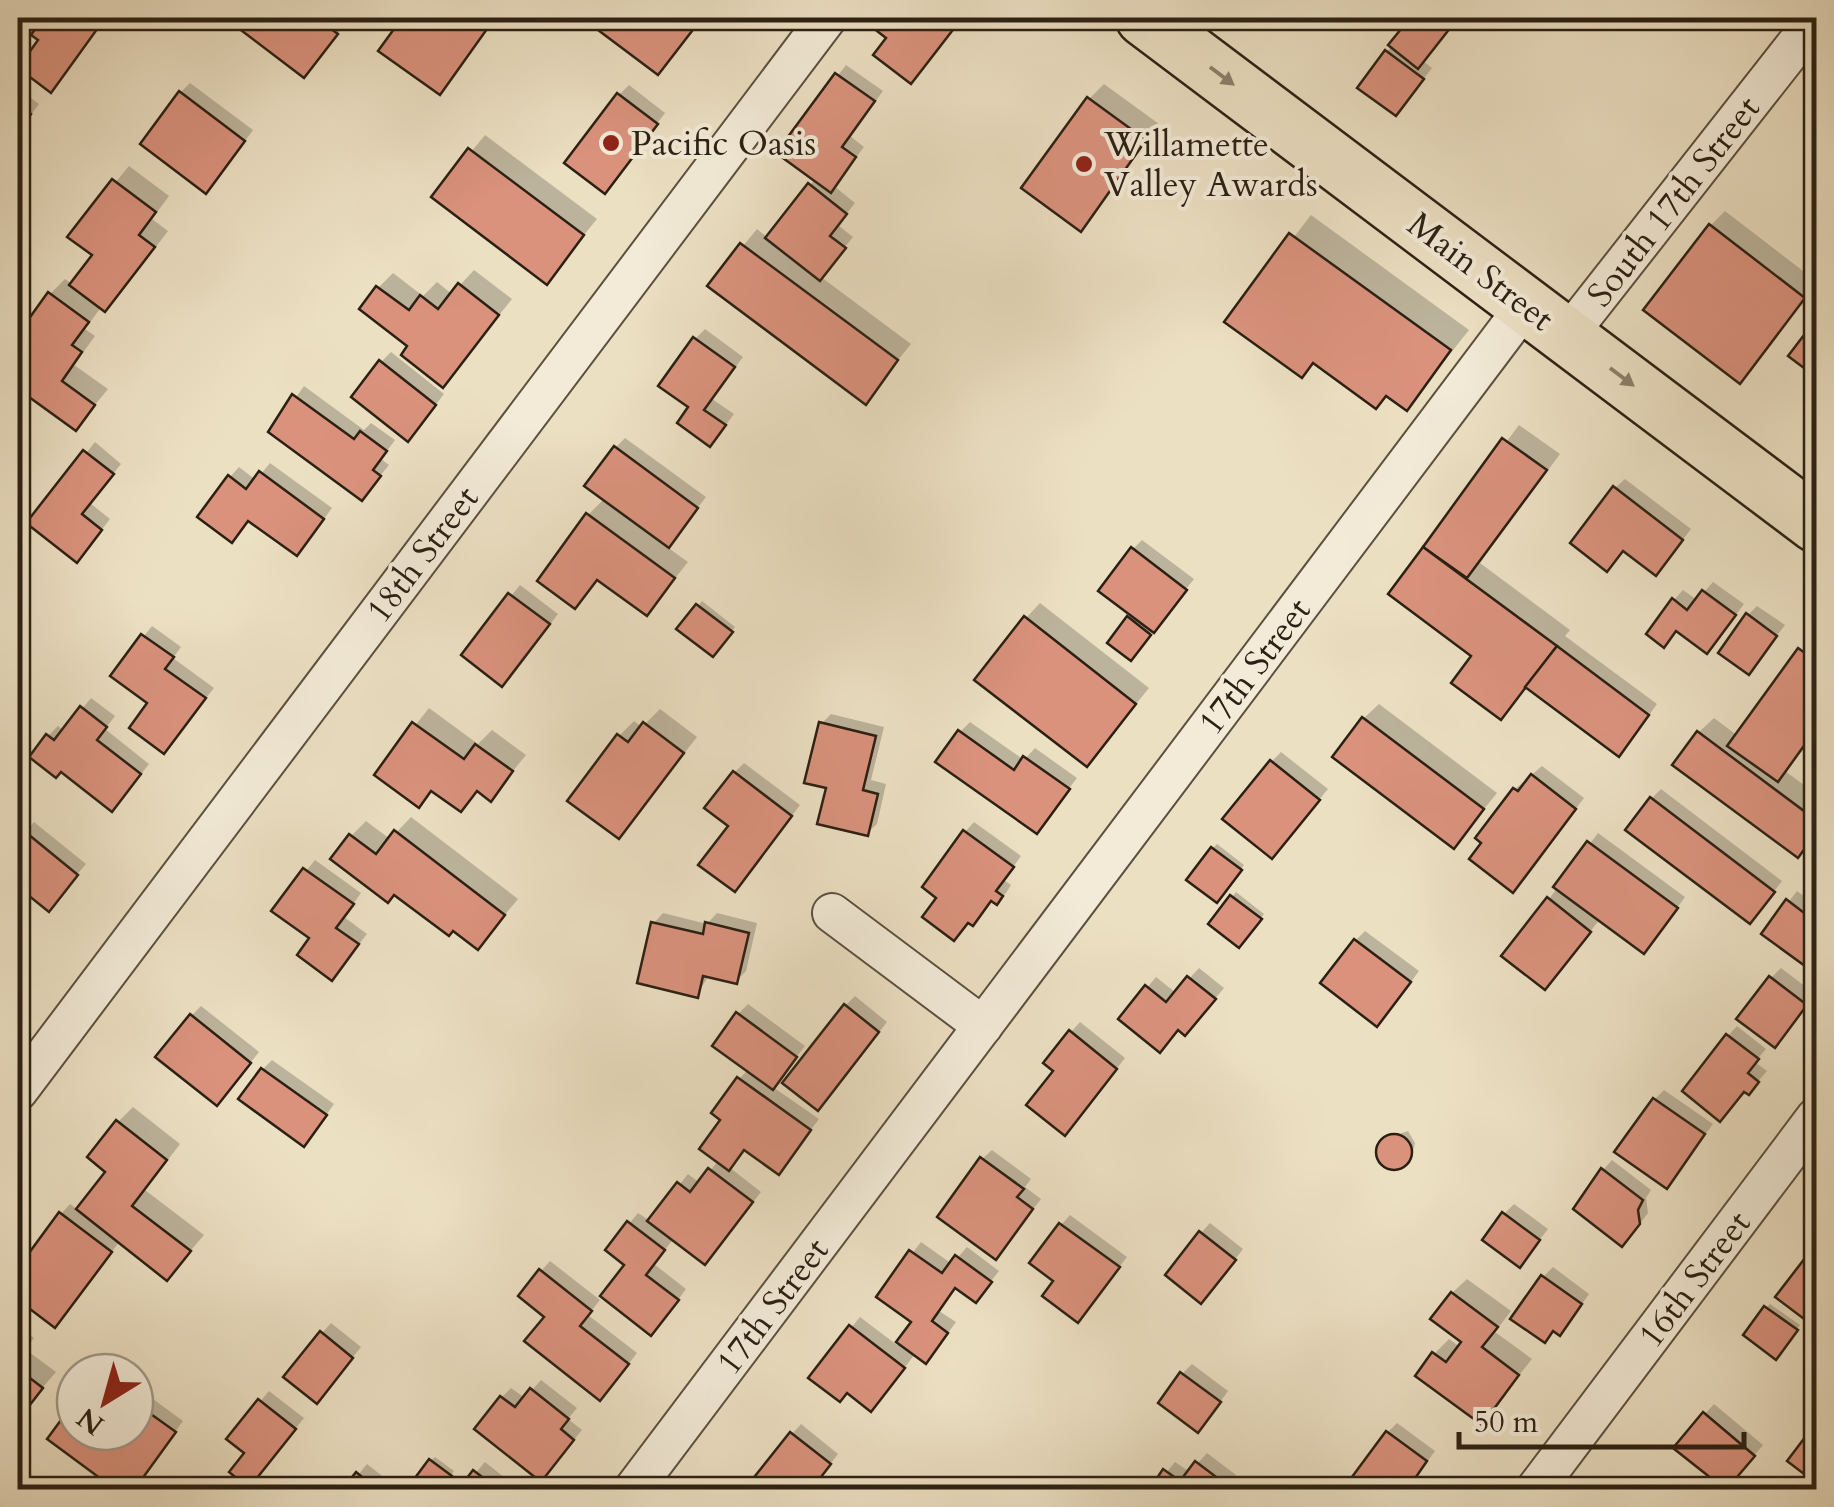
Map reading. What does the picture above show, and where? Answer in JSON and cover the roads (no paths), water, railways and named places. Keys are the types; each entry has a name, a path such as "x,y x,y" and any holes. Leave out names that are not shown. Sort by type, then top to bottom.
{"main road":[{"name":"Main Street","path":"1144,18 1816,524"}],"street":[{"name":"18th Street","path":"18,1091 827,18"},
{"name":"South 17th Street","path":"1546,321 1816,19"},
{"name":"17th Street","path":"633,1490 982,1026 1546,321"},
{"path":"832,914 982,1026"},
{"name":"16th Street","path":"1535,1490 1816,1117"}],"place":[{"name":"Pacific Oasis","path":"611,143"},
{"name":"Willamette Valley Awards","path":"1084,164"}]}
